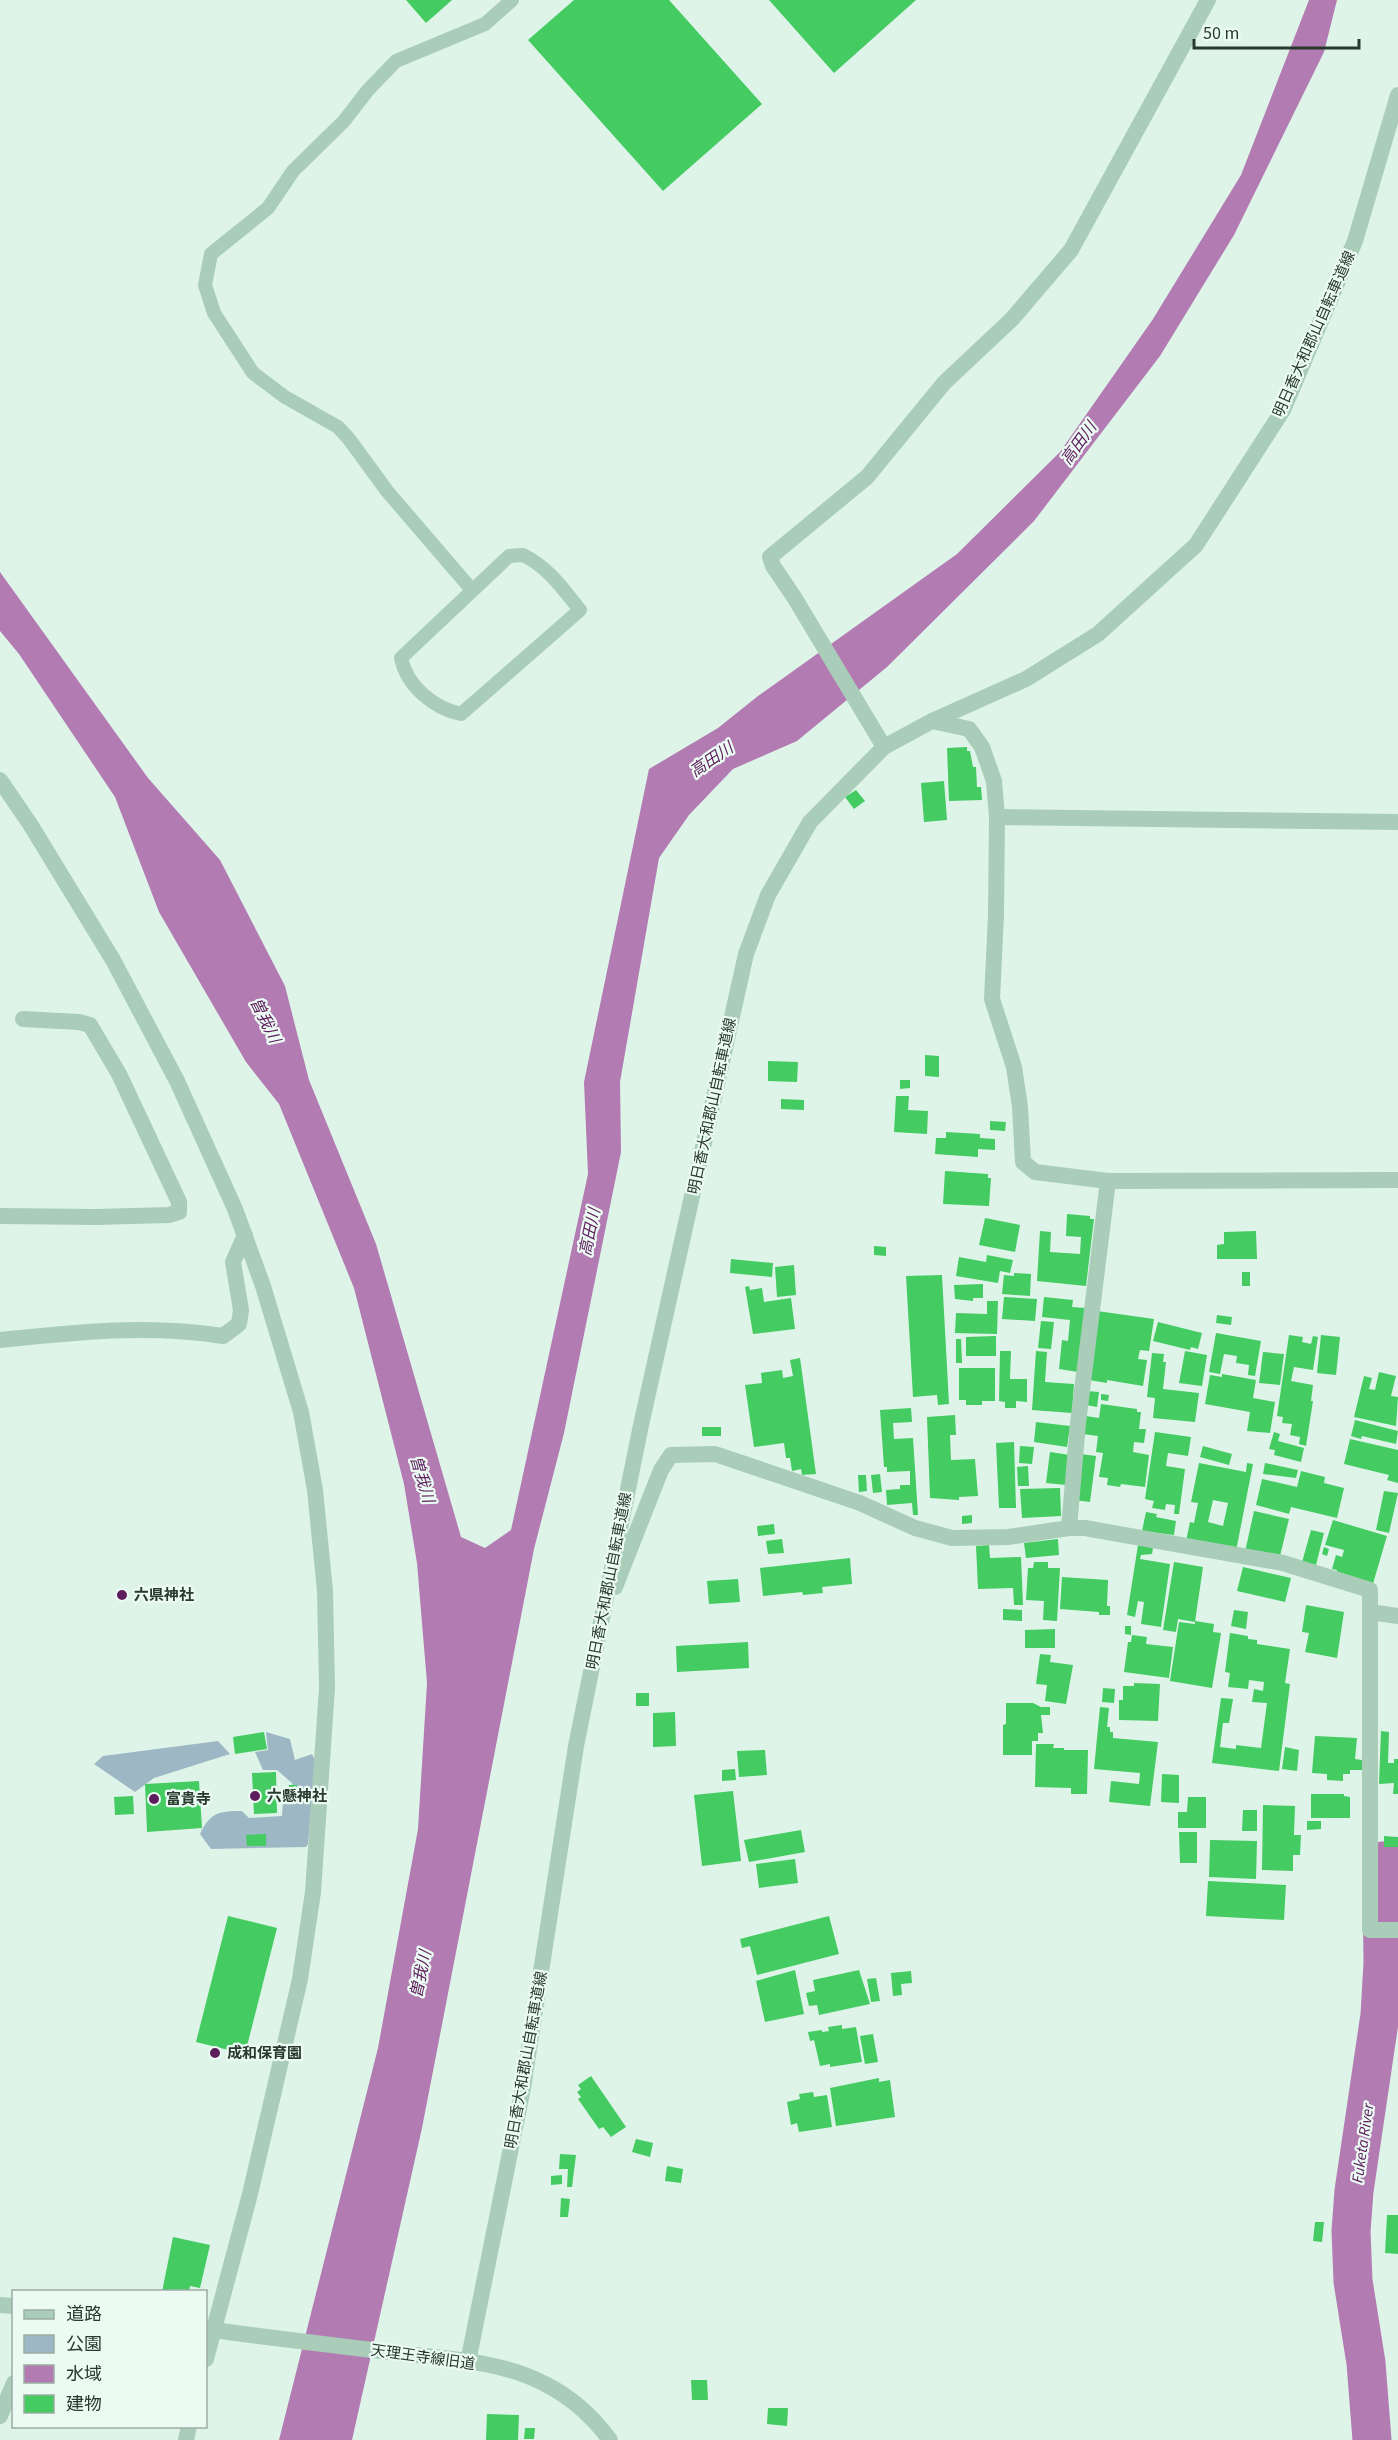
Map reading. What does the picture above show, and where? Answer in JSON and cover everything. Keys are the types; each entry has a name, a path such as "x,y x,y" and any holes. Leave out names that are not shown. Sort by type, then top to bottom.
{"street":[{"path":"881,742 773,566 770,556 867,477 944,382 1012,319 1071,250 1208,0"},
{"name":"明日香大和郡山自転車道線","path":"468,2362 523,2088 576,1746 641,1425 746,954 768,895 810,822 881,742 1026,679 1098,634 1196,545 1283,410 1355,241 1398,95"},
{"path":"932,721 969,729 976,738 994,781 997,817 992,999 1014,1066 1020,1107 1023,1162 1035,1172 1108,1181 1398,1180"},
{"path":"0,780 30,824 113,960 177,1081 244,1235 263,1286 301,1412 315,1490 325,1591 327,1689 312,1892 300,1979 250,2194 209,2330 207,2349"},
{"path":"997,817 1398,822"},
{"path":"0,1216 96,1217 169,1215 179,1212 179,1202 119,1074 90,1025 79,1022 23,1019"},
{"path":"1069,1528 1078,1423 1108,1181"},
{"path":"0,1340 103,1330 183,1330 223,1336 239,1324 241,1310 233,1262 244,1235"},
{"path":"603,1612 626,1565 661,1470 671,1455 715,1454 860,1503 915,1528 952,1538 1008,1537 1069,1528 1085,1528 1283,1563 1370,1590 1370,1930 1398,1930"},
{"path":"1370,1612 1398,1616"},
{"name":"天理王寺線旧道","path":"209,2330 468,2362 522,2374 544,2383 580,2408 598,2424 610,2440"},
{"path":"0,2416 12,2388"}],"lane":[{"path":"472,590 387,491 349,439 338,428 285,397 253,373 214,313 205,285 211,254 268,208 293,171 344,121 368,90 396,61 485,24 512,0"},
{"path":"523,555 537,562 555,578 580,610 461,714 430,702 404,670 401,658 472,590 509,556 523,555"}],"green space":[{"path":"266,1732 290,1739 295,1760 312,1754 315,1760 308,1844 306,1847 211,1849 200,1834 208,1821 216,1814 242,1811 249,1818 282,1816 283,1801 296,1799 292,1783 277,1770 263,1770 255,1752 268,1750"},
{"path":"218,1741 230,1754 154,1778 135,1792 94,1764 103,1756"}],"water":[{"path":"1309,0 1337,0 1324,52 1234,235 1160,356 1034,521 887,667 797,741 733,769 689,815 659,858 620,1082 621,1152 564,1433 534,1549 422,2128 352,2440 279,2440 378,2048 418,1829 427,1683 417,1563 404,1484 354,1288 279,1104 246,1062 159,912 115,797 19,654 0,631 0,572 148,778 220,860 285,986 309,1080 376,1244 461,1537 485,1548 511,1530 588,1174 584,1082 649,769 718,728 758,696 957,554 1060,452 1153,319 1241,175"}],"building":[{"path":"406,0 452,0 426,23"},
{"path":"574,0 669,0 762,104 663,191 528,40"},
{"path":"769,0 916,0 834,73"},
{"path":"967,747 973,767 976,767 977,787 981,787 982,800 949,801 947,748"},
{"path":"944,781 947,820 924,822 921,783"},
{"path":"856,790 865,801 854,809 845,797"},
{"path":"925,1055 939,1056 939,1077 925,1076"},
{"path":"768,1061 798,1062 797,1082 768,1081"},
{"path":"900,1080 910,1080 910,1088 900,1089"},
{"path":"896,1096 909,1096 908,1110 928,1111 927,1134 894,1132"},
{"path":"781,1099 804,1100 804,1110 781,1109"},
{"path":"990,1121 1006,1122 1005,1131 990,1130"},
{"path":"946,1132 980,1134 980,1138 995,1139 995,1150 978,1149 978,1157 935,1154 936,1138 946,1138"},
{"path":"945,1171 988,1174 988,1178 991,1178 989,1206 943,1204"},
{"path":"1067,1214 1090,1216 1090,1219 1094,1219 1086,1286 1037,1281 1040,1231 1051,1232 1050,1252 1080,1254 1081,1237 1066,1236"},
{"path":"985,1218 1020,1225 1015,1252 979,1245"},
{"path":"1256,1231 1257,1259 1217,1259 1217,1245 1224,1244 1224,1232"},
{"path":"874,1246 886,1247 886,1256 874,1255"},
{"path":"987,1255 1013,1260 1010,1273 1000,1271 998,1283 956,1276 959,1257 986,1262"},
{"path":"731,1259 773,1263 772,1277 730,1273"},
{"path":"794,1265 796,1295 777,1297 775,1267"},
{"path":"1242,1272 1250,1272 1250,1286 1242,1286"},
{"path":"1014,1273 1031,1274 1030,1296 1002,1294 1004,1275 1014,1276"},
{"path":"942,1275 949,1404 938,1405 937,1395 913,1397 906,1276"},
{"path":"983,1284 983,1298 973,1298 973,1301 955,1299 954,1285"},
{"path":"749,1286 750,1290 762,1288 764,1302 791,1298 795,1329 753,1334 745,1287"},
{"path":"1004,1297 1037,1299 1035,1321 1002,1319"},
{"path":"1044,1297 1073,1300 1072,1307 1085,1308 1078,1372 1059,1369 1062,1340 1068,1341 1070,1320 1042,1317"},
{"path":"987,1301 998,1301 997,1334 955,1333 956,1313 987,1314"},
{"path":"1097,1311 1154,1319 1149,1351 1140,1350 1138,1359 1147,1360 1143,1386 1107,1380 1107,1383 1089,1380"},
{"path":"1217,1315 1232,1317 1231,1325 1216,1323"},
{"path":"1041,1321 1054,1322 1051,1349 1038,1348"},
{"path":"1158,1322 1202,1333 1198,1349 1191,1347 1190,1350 1153,1341"},
{"path":"1216,1333 1261,1341 1255,1376 1248,1375 1249,1365 1236,1363 1237,1356 1224,1354 1220,1374 1209,1372"},
{"path":"1289,1335 1303,1337 1302,1342 1311,1344 1313,1336 1318,1337 1313,1370 1294,1367 1291,1381 1313,1385 1311,1401 1313,1401 1306,1446 1299,1444 1300,1437 1290,1435 1292,1424 1282,1423 1283,1417 1277,1416"},
{"path":"1321,1335 1340,1337 1336,1375 1317,1373"},
{"path":"996,1336 996,1356 966,1356 966,1337"},
{"path":"956,1339 961,1339 962,1363 956,1363"},
{"path":"1000,1351 1011,1351 1010,1379 1027,1379 1027,1402 1016,1401 1016,1408 1005,1408 1005,1402 999,1401"},
{"path":"1036,1351 1047,1352 1045,1382 1074,1384 1072,1413 1032,1410"},
{"path":"1185,1351 1207,1355 1202,1386 1179,1383"},
{"path":"1263,1352 1284,1354 1280,1385 1259,1383"},
{"path":"1152,1353 1164,1354 1163,1362 1166,1362 1163,1389 1199,1393 1195,1422 1153,1418 1155,1398 1147,1397"},
{"path":"800,1358 816,1474 802,1475 801,1469 792,1471 790,1458 786,1458 784,1443 754,1447 745,1385 762,1383 761,1373 782,1370 783,1378 793,1376 790,1360"},
{"path":"959,1368 995,1368 995,1401 982,1401 982,1405 966,1405 966,1400 959,1400"},
{"path":"1379,1372 1396,1376 1391,1396 1398,1397 1396,1426 1354,1417 1364,1376 1372,1378 1369,1389 1375,1390"},
{"path":"1222,1374 1256,1380 1253,1398 1275,1402 1270,1433 1247,1431 1250,1412 1205,1404 1210,1375 1222,1377"},
{"path":"1087,1391 1099,1392 1097,1407 1086,1405"},
{"path":"1101,1394 1109,1395 1108,1401 1101,1400"},
{"path":"1101,1404 1137,1409 1137,1412 1141,1412 1139,1429 1146,1429 1144,1443 1134,1442 1133,1452 1149,1455 1145,1487 1107,1485 1108,1478 1099,1477 1103,1453 1096,1452 1098,1436 1083,1434 1086,1416 1099,1418"},
{"path":"911,1408 912,1422 893,1423 894,1439 913,1438 918,1515 913,1515 912,1503 887,1505 886,1490 900,1489 900,1485 910,1485 910,1471 887,1472 887,1467 884,1467 880,1410"},
{"path":"955,1415 956,1435 950,1435 951,1460 975,1459 978,1496 959,1497 959,1500 930,1498 927,1417"},
{"path":"1355,1420 1398,1431 1396,1444 1362,1436 1361,1439 1351,1436"},
{"path":"1036,1422 1070,1426 1067,1447 1034,1442"},
{"path":"702,1427 721,1427 721,1436 702,1436"},
{"path":"1155,1432 1191,1437 1188,1456 1168,1453 1166,1466 1185,1469 1179,1514 1174,1514 1175,1505 1166,1504 1165,1510 1152,1508 1154,1501 1145,1499"},
{"path":"1274,1432 1280,1434 1278,1441 1304,1448 1301,1462 1274,1455 1275,1450 1269,1449"},
{"path":"1350,1439 1398,1450 1398,1483 1387,1480 1389,1475 1344,1464"},
{"path":"1014,1442 1016,1508 999,1508 996,1443"},
{"path":"1020,1446 1034,1447 1032,1464 1019,1463"},
{"path":"1203,1446 1232,1454 1229,1465 1200,1457"},
{"path":"1050,1452 1070,1455 1066,1485 1046,1483"},
{"path":"1080,1454 1096,1456 1090,1502 1074,1500"},
{"path":"1199,1463 1246,1472 1247,1463 1253,1464 1236,1551 1186,1541 1190,1522 1194,1523 1198,1503 1191,1502","holes":["1213,1500 1228,1503 1223,1526 1208,1522"]},
{"path":"1265,1463 1298,1470 1296,1478 1263,1474"},
{"path":"1028,1466 1029,1486 1018,1486 1017,1467"},
{"path":"1301,1471 1325,1477 1324,1483 1344,1488 1337,1518 1291,1507 1289,1514 1256,1505 1262,1479 1297,1487"},
{"path":"880,1474 882,1492 873,1493 871,1475"},
{"path":"858,1475 866,1475 867,1491 859,1492"},
{"path":"1060,1488 1061,1516 1022,1518 1020,1489"},
{"path":"1384,1491 1398,1493 1389,1533 1376,1530"},
{"path":"1254,1511 1289,1519 1279,1560 1245,1552"},
{"path":"1146,1512 1157,1514 1156,1517 1176,1521 1174,1535 1142,1531"},
{"path":"972,1515 972,1523 962,1524 962,1516"},
{"path":"1333,1520 1387,1536 1372,1587 1335,1576 1337,1570 1332,1569 1336,1555 1342,1557 1344,1550 1325,1545"},
{"path":"774,1524 775,1534 758,1536 757,1526"},
{"path":"1311,1530 1324,1533 1315,1569 1301,1566"},
{"path":"782,1539 784,1553 768,1554 766,1541"},
{"path":"1058,1539 1059,1555 1026,1558 1024,1543"},
{"path":"989,1545 990,1558 1021,1557 1023,1605 1014,1605 1013,1588 978,1589 976,1546"},
{"path":"1138,1545 1153,1548 1152,1554 1141,1555 1140,1559 1170,1564 1161,1627 1141,1624 1144,1602 1138,1601 1135,1617 1127,1615"},
{"path":"1324,1547 1329,1549 1327,1556 1322,1554"},
{"path":"850,1558 852,1584 822,1587 823,1593 803,1595 802,1592 763,1596 760,1568"},
{"path":"1034,1562 1048,1562 1048,1568 1060,1568 1057,1621 1043,1620 1044,1601 1026,1600 1028,1568 1033,1568"},
{"path":"1174,1562 1203,1567 1195,1622 1178,1619 1176,1632 1163,1630"},
{"path":"1243,1567 1291,1578 1285,1602 1237,1591"},
{"path":"1062,1577 1108,1580 1107,1606 1110,1606 1110,1615 1060,1609"},
{"path":"738,1579 740,1602 709,1604 707,1581"},
{"path":"1306,1605 1344,1612 1337,1658 1305,1652 1309,1633 1302,1632"},
{"path":"1003,1609 1022,1610 1022,1621 1003,1620"},
{"path":"1234,1610 1248,1612 1246,1629 1231,1626"},
{"path":"1195,1621 1214,1624 1213,1632 1221,1633 1212,1688 1170,1681 1179,1622 1195,1624"},
{"path":"1125,1626 1131,1626 1131,1635 1125,1634"},
{"path":"1055,1629 1055,1648 1025,1648 1025,1630"},
{"path":"1230,1633 1248,1636 1248,1639 1257,1640 1257,1644 1290,1649 1285,1683 1290,1684 1279,1771 1212,1763 1221,1698 1233,1699 1229,1723 1223,1723 1220,1747 1236,1749 1236,1745 1261,1748 1267,1703 1252,1702 1254,1689 1263,1691 1264,1682 1249,1680 1248,1689 1228,1687 1230,1673 1225,1672"},
{"path":"1132,1635 1147,1637 1146,1644 1173,1647 1169,1678 1124,1672 1128,1642 1131,1642"},
{"path":"748,1642 749,1668 677,1672 676,1646"},
{"path":"1040,1654 1051,1655 1050,1662 1073,1665 1066,1704 1045,1701 1047,1685 1036,1684"},
{"path":"1134,1683 1160,1684 1158,1721 1119,1720 1119,1700 1123,1700 1123,1686 1134,1686"},
{"path":"1103,1688 1115,1689 1114,1703 1102,1702"},
{"path":"636,1693 649,1693 649,1706 636,1706"},
{"path":"1006,1703 1033,1703 1041,1707 1050,1707 1050,1715 1041,1715 1043,1733 1038,1733 1038,1741 1032,1741 1032,1755 1003,1755"},
{"path":"1100,1707 1109,1708 1107,1727 1110,1727 1110,1732 1113,1732 1113,1738 1158,1742 1150,1806 1109,1802 1111,1781 1139,1784 1140,1773 1094,1769"},
{"path":"675,1712 676,1746 653,1747 653,1713"},
{"path":"1381,1731 1389,1732 1388,1763 1394,1763 1394,1759 1398,1759 1398,1794 1393,1794 1394,1783 1379,1784"},
{"path":"264,1732 267,1749 235,1754 233,1737"},
{"path":"1315,1736 1357,1738 1355,1759 1362,1760 1362,1770 1350,1770 1350,1774 1343,1774 1343,1781 1327,1780 1327,1774 1312,1773"},
{"path":"1036,1744 1054,1744 1053,1748 1064,1748 1064,1750 1088,1750 1087,1794 1071,1794 1071,1788 1035,1787"},
{"path":"1285,1747 1299,1750 1297,1771 1282,1769"},
{"path":"765,1750 767,1775 739,1777 737,1751"},
{"path":"735,1769 736,1780 722,1781 722,1770"},
{"path":"276,1772 277,1813 254,1814 252,1773"},
{"path":"1162,1774 1179,1775 1179,1803 1161,1802"},
{"path":"199,1781 202,1828 147,1832 145,1784"},
{"path":"289,1785 297,1785 297,1796 289,1796"},
{"path":"733,1791 741,1861 702,1866 694,1795"},
{"path":"1311,1794 1344,1794 1350,1797 1350,1818 1311,1818"},
{"path":"133,1796 134,1814 115,1815 114,1797"},
{"path":"1188,1797 1206,1797 1206,1828 1178,1828 1178,1812 1187,1812"},
{"path":"1263,1805 1295,1806 1294,1835 1301,1835 1300,1855 1293,1855 1293,1871 1262,1870"},
{"path":"1243,1810 1257,1810 1257,1831 1242,1831"},
{"path":"1307,1821 1321,1821 1321,1829 1307,1830"},
{"path":"801,1830 805,1852 749,1862 744,1840"},
{"path":"1179,1832 1197,1832 1197,1863 1180,1863"},
{"path":"266,1834 266,1846 247,1846 246,1835"},
{"path":"1384,1836 1398,1837 1398,1847 1384,1847"},
{"path":"1210,1840 1257,1841 1256,1879 1209,1877"},
{"path":"795,1859 798,1883 759,1888 756,1864"},
{"path":"1208,1881 1286,1885 1284,1920 1206,1916"},
{"path":"228,1916 277,1928 245,2054 196,2042"},
{"path":"829,1916 839,1954 757,1975 750,1946 742,1948 740,1939"},
{"path":"795,1970 804,2014 765,2022 756,1981"},
{"path":"859,1970 870,2004 819,2015 817,2005 809,2006 806,1993 815,1991 813,1980"},
{"path":"911,1971 912,1983 901,1984 902,1995 893,1996 891,1973"},
{"path":"876,1978 880,2001 871,2002 867,1979"},
{"path":"842,2025 842,2029 856,2027 862,2062 830,2067 830,2064 820,2066 814,2040 810,2041 808,2032 829,2031 828,2027"},
{"path":"873,2034 878,2062 865,2064 860,2036"},
{"path":"591,2076 626,2127 611,2137 603,2127 599,2129 578,2099 581,2097 577,2092 581,2089 578,2085"},
{"path":"879,2078 879,2082 890,2080 895,2117 836,2126 830,2088"},
{"path":"813,2092 814,2097 827,2095 832,2127 799,2132 797,2123 791,2125 787,2102 800,2099 799,2094"},
{"path":"636,2139 653,2143 650,2157 632,2152"},
{"path":"560,2154 576,2155 572,2187 567,2187 568,2169 559,2169"},
{"path":"667,2166 683,2169 681,2183 665,2181"},
{"path":"562,2175 562,2184 551,2185 551,2176"},
{"path":"561,2198 570,2199 568,2217 560,2217"},
{"path":"1387,2215 1398,2215 1398,2254 1385,2253"},
{"path":"1315,2222 1324,2222 1322,2242 1313,2241"},
{"path":"173,2237 210,2245 200,2288 190,2286 189,2290 162,2290"},
{"path":"691,2380 707,2380 708,2400 692,2400"},
{"path":"768,2408 788,2408 787,2426 767,2424"},
{"path":"487,2414 519,2415 518,2440 486,2440"},
{"path":"525,2428 535,2428 534,2439 524,2439"}],"waterway":[{"name":"Fuketa River","path":"1372,2440 1366,2363 1353,2281 1351,2231 1354,2191 1380,2015 1383,1963 1382,1861 1398,1862"}],"place":[{"name":"六県神社","path":"122,1595"},
{"name":"六懸神社","path":"255,1796"},
{"name":"富貴寺","path":"154,1799"},
{"name":"成和保育園","path":"215,2053"}],"water label":[{"name":"高田川","path":"1078,443"},
{"name":"高田川","path":"711,759"},
{"name":"曽我川","path":"266,1020"},
{"name":"高田川","path":"589,1232"},
{"name":"曽我川","path":"423,1479"},
{"name":"曽我川","path":"420,1974"}]}
